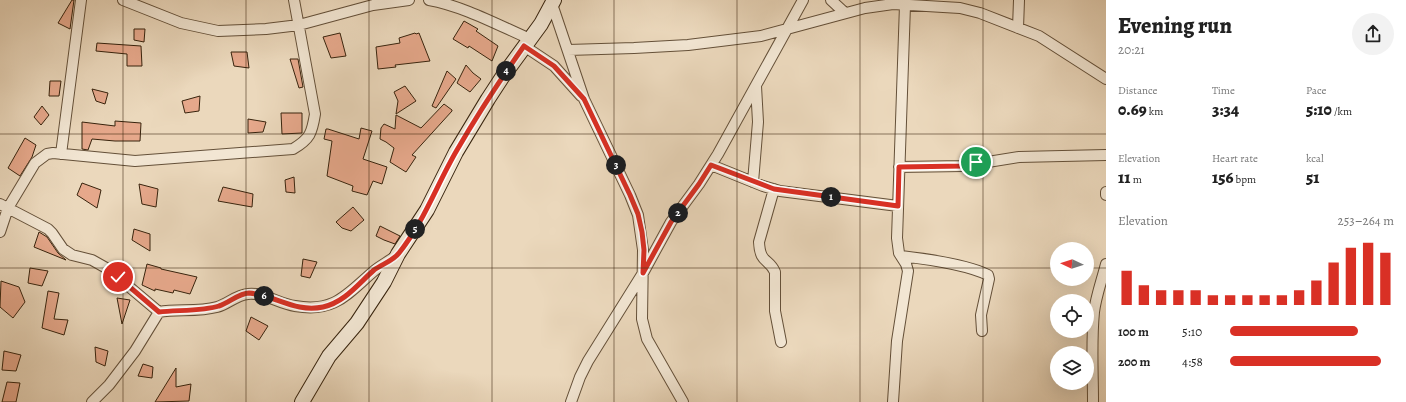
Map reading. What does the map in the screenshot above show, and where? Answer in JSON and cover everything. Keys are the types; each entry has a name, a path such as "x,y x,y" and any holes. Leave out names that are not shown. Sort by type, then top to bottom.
{"street":[{"path":"61,154 81,0"},
{"path":"122,0 180,23 218,31 266,29 299,25 373,3 410,0"},
{"path":"0,232 4,206 35,163 47,154 135,161 293,149 304,143 309,137 315,114 294,0"},
{"path":"429,0 441,1 527,43 554,66 584,99"},
{"path":"571,402 580,377 588,361 643,273 671,222 711,165 803,0"},
{"path":"831,0 845,14"},
{"path":"1018,28 1019,0"},
{"path":"302,402 329,356 357,323 384,282 398,254 427,210 456,152 488,99 541,24 553,1"},
{"path":"553,1 584,99 638,214 644,250 642,319 647,339 683,402"},
{"path":"568,50 688,45 761,36 865,8 882,5 905,5 960,8 980,13 1039,36 1106,78"},
{"path":"893,402 897,341 908,271 906,264 899,253 897,238 905,5"},
{"path":"753,182 758,122 756,86"},
{"path":"899,167 963,166 1019,157 1106,155"},
{"path":"711,165 774,189 898,206"},
{"path":"774,189 759,242 759,249 762,257 774,268 775,272 776,311 781,342"},
{"path":"4,206 48,229 63,249 72,255 92,260 108,269 159,312 217,307 248,293 294,306 315,308 324,306 337,302 352,291 375,270 398,254"},
{"path":"901,256 939,262 980,271 988,275 989,279 981,316 982,331"},
{"path":"1093,402 1092,344 1094,311 1106,264"},
{"path":"92,402 109,385 135,351 159,312"}],"building":[{"path":"72,0 74,0 70,29 58,23"},
{"path":"464,21 478,29 476,31 498,46 492,61 469,46 468,48 453,39"},
{"path":"134,29 145,29 144,42 134,40"},
{"path":"340,33 346,56 331,58 323,37"},
{"path":"419,33 430,61 395,65 396,67 378,69 376,47 400,43 399,38"},
{"path":"97,43 141,46 142,66 127,66 127,54 96,51"},
{"path":"231,52 247,52 249,68 234,66"},
{"path":"290,59 298,59 303,87 299,88"},
{"path":"466,65 481,79 470,92 457,83"},
{"path":"447,71 456,79 436,108 432,106"},
{"path":"50,81 61,81 59,96 49,96"},
{"path":"405,86 416,101 396,114 398,101 394,92"},
{"path":"92,89 108,93 105,104 96,101"},
{"path":"200,96 199,111 185,113 182,101"},
{"path":"444,104 452,111 412,155 416,157 406,172 390,162 394,148 380,139 381,128 384,124 395,129 396,115 421,128"},
{"path":"42,106 49,115 41,125 34,117"},
{"path":"281,113 302,113 302,133 282,134"},
{"path":"248,119 266,122 263,132 248,133"},
{"path":"115,121 141,123 140,141 92,139 88,150 82,149 82,122 115,126"},
{"path":"361,128 372,131 363,159 387,167 382,184 373,181 367,195 352,191 353,186 327,176 332,141 324,139 326,129 359,139"},
{"path":"25,138 36,145 32,157 20,176 8,168"},
{"path":"294,177 295,193 286,192 285,180"},
{"path":"82,183 101,190 97,208 77,195"},
{"path":"139,184 158,189 156,207 142,204"},
{"path":"223,187 253,194 252,207 218,201"},
{"path":"353,207 364,220 351,231 342,228 336,222"},
{"path":"380,226 400,236 395,244 376,236"},
{"path":"134,229 150,234 150,251 132,240"},
{"path":"39,232 47,237 58,253 66,260 34,247"},
{"path":"303,259 317,262 310,278 301,276"},
{"path":"147,264 161,269 197,277 190,294 174,290 173,293 155,289 155,291 142,285"},
{"path":"30,268 48,271 42,286 28,283"},
{"path":"1,281 19,287 25,302 13,318 0,307"},
{"path":"48,291 59,293 54,319 68,320 64,335 42,328"},
{"path":"117,298 130,300 122,324"},
{"path":"251,317 268,326 259,340 246,331"},
{"path":"95,347 108,351 105,366 96,362"},
{"path":"4,351 21,355 16,371 2,370"},
{"path":"143,364 153,367 152,378 138,376"},
{"path":"176,368 176,387 191,384 189,401 155,402"},
{"path":"7,382 20,383 16,402 2,402"}],"route":[{"path":"118,277 159,312 217,307 248,293 294,306 315,308 337,302 364,281 375,270 398,254 427,210 456,152 488,99 524,46 554,66 584,99 638,214 644,250 643,273 671,222 711,165 763,186 780,191 898,206 899,167 963,166 976,162"}]}
